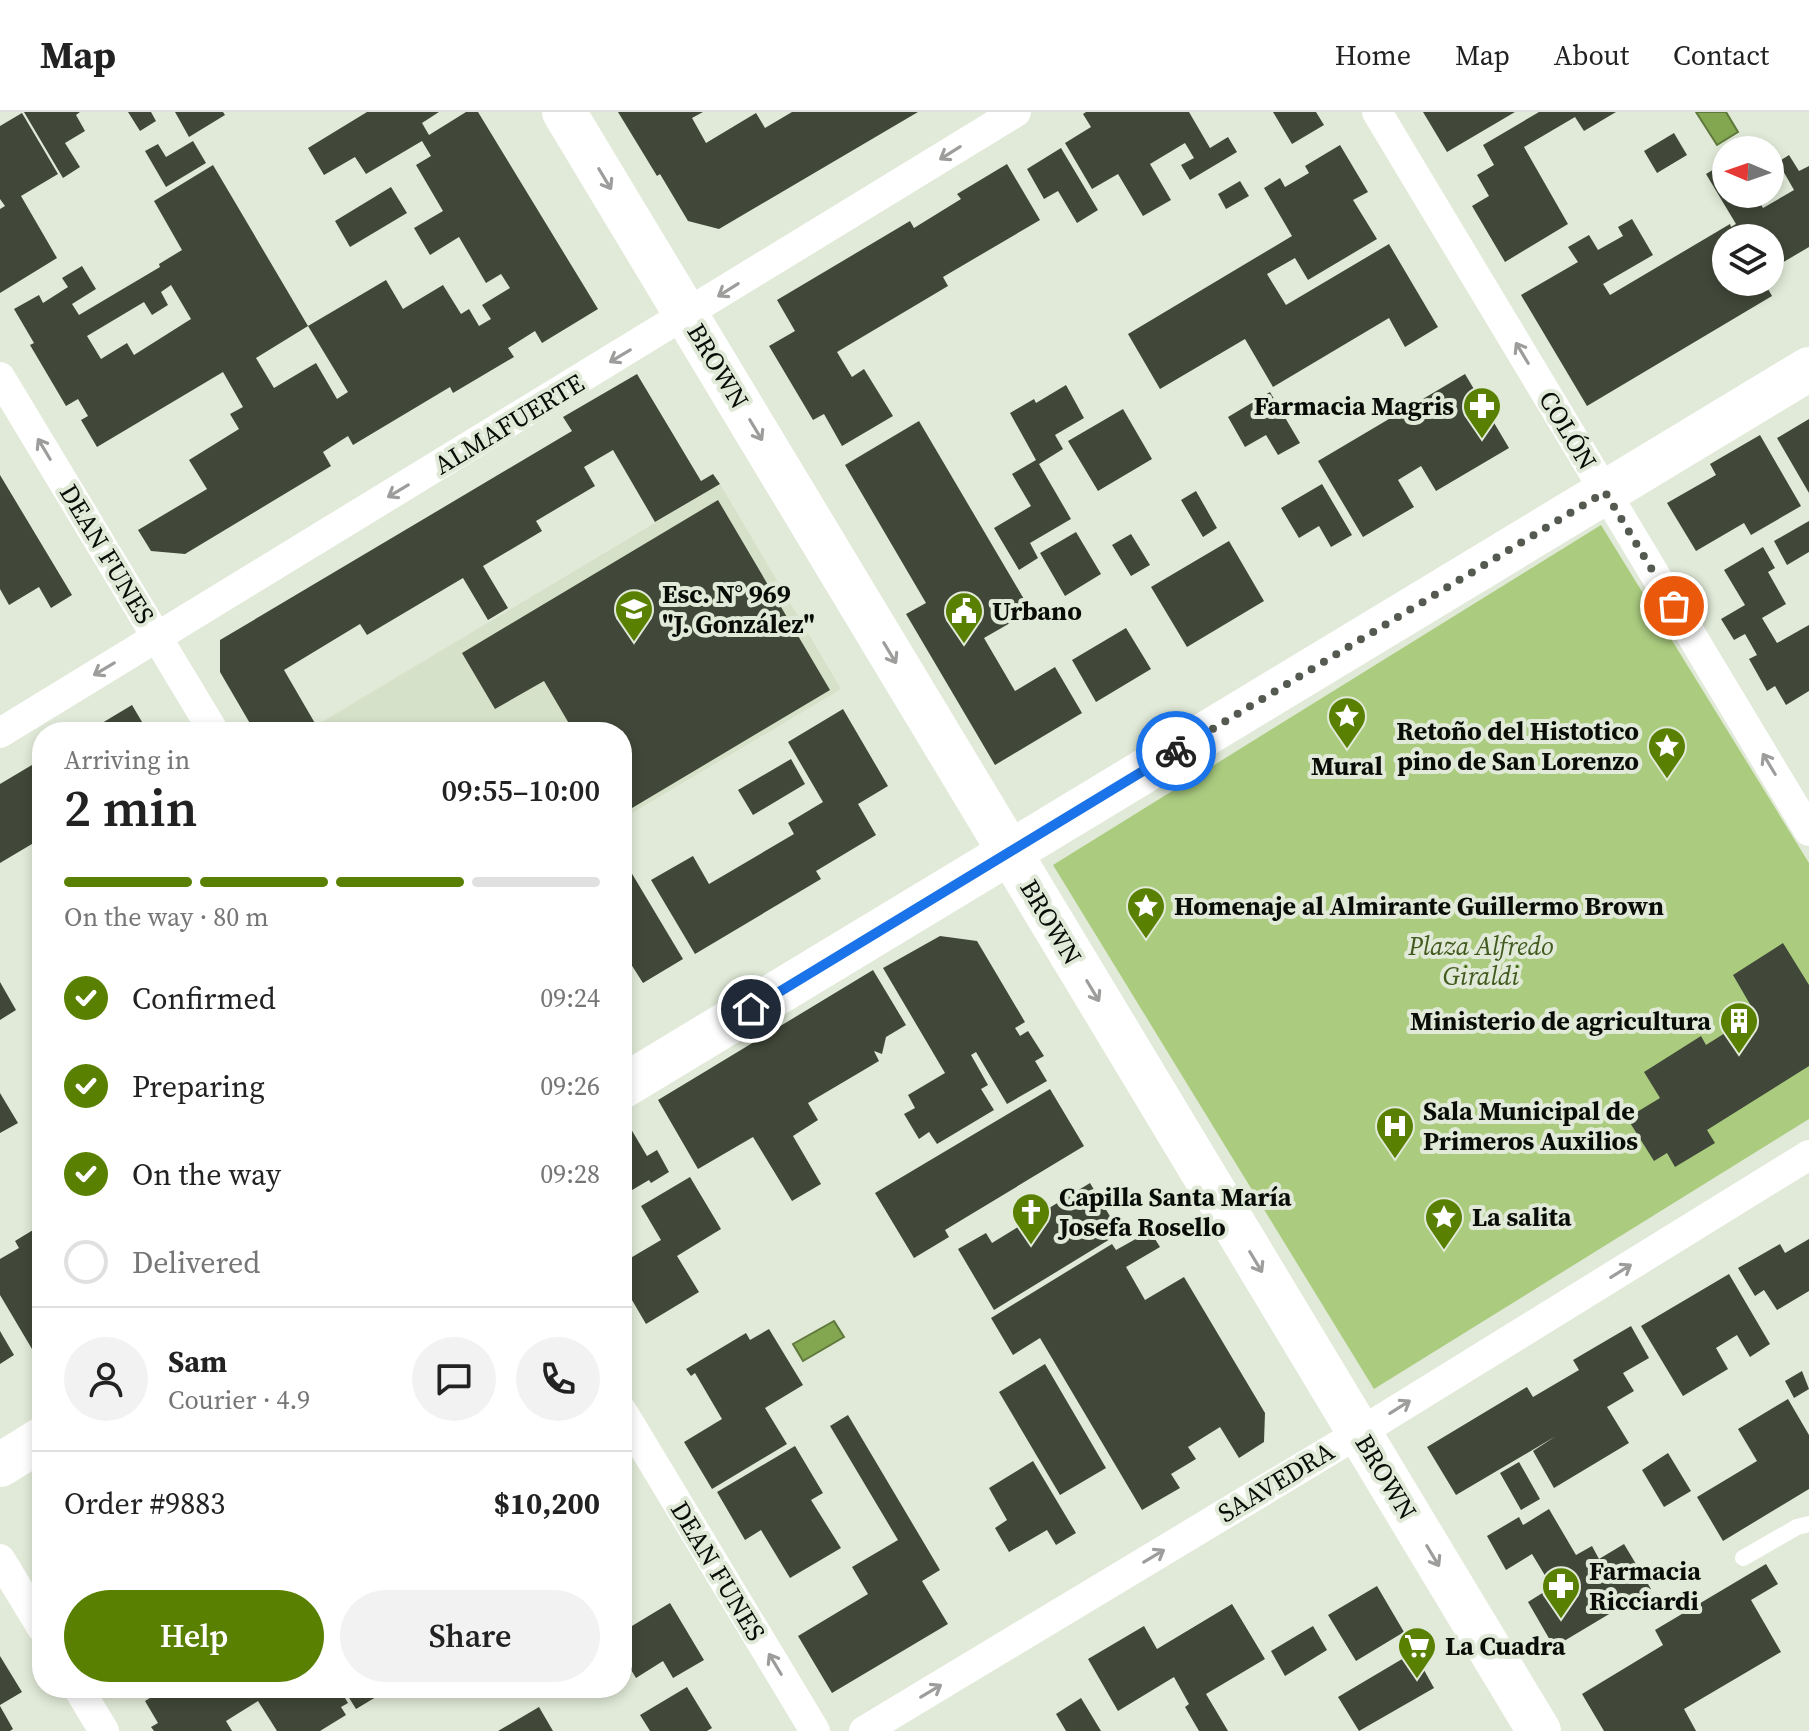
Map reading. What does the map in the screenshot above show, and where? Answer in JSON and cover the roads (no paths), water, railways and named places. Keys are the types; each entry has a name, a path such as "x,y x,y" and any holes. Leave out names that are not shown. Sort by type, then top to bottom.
{"street":[{"name":"BROWN","path":"564,112 1539,1731"},
{"name":"ALMAFUERTE","path":"0,733 1016,112"},
{"name":"COLÓN","path":"1377,112 1809,831"},
{"path":"632,1081 1809,369"},
{"name":"DEAN FUNES","path":"0,377 208,722"},
{"name":"SAAVEDRA","path":"864,1731 1359,1433 1809,1155"},
{"name":"DEAN FUNES","path":"632,1428 815,1731"},
{"path":"0,1465 32,1445"},
{"path":"0,1559 32,1612"},
{"path":"84,1698 104,1731"}],"lane":[{"path":"1743,1558 1797,1527 1809,1524"}],"place":[{"name":"Farmacia Magris","path":"1482,440"},
{"name":"Esc. N° 969 \"J. González\"","path":"634,643"},
{"name":"Urbano","path":"964,645"},
{"name":"Mural","path":"1347,750"},
{"name":"Retoño del Histotico pino de San Lorenzo","path":"1667,780"},
{"name":"Homenaje al Almirante Guillermo Brown","path":"1146,940"},
{"name":"Ministerio de agricultura","path":"1739,1055"},
{"name":"Sala Municipal de Primeros Auxilios","path":"1395,1160"},
{"name":"Capilla Santa María Josefa Rosello","path":"1031,1246"},
{"name":"La salita","path":"1444,1251"},
{"name":"Farmacia Ricciardi","path":"1561,1620"},
{"name":"La Cuadra","path":"1417,1680"}],"park label":[{"name":"Plaza Alfredo Giraldi","path":"1481,961"}]}
